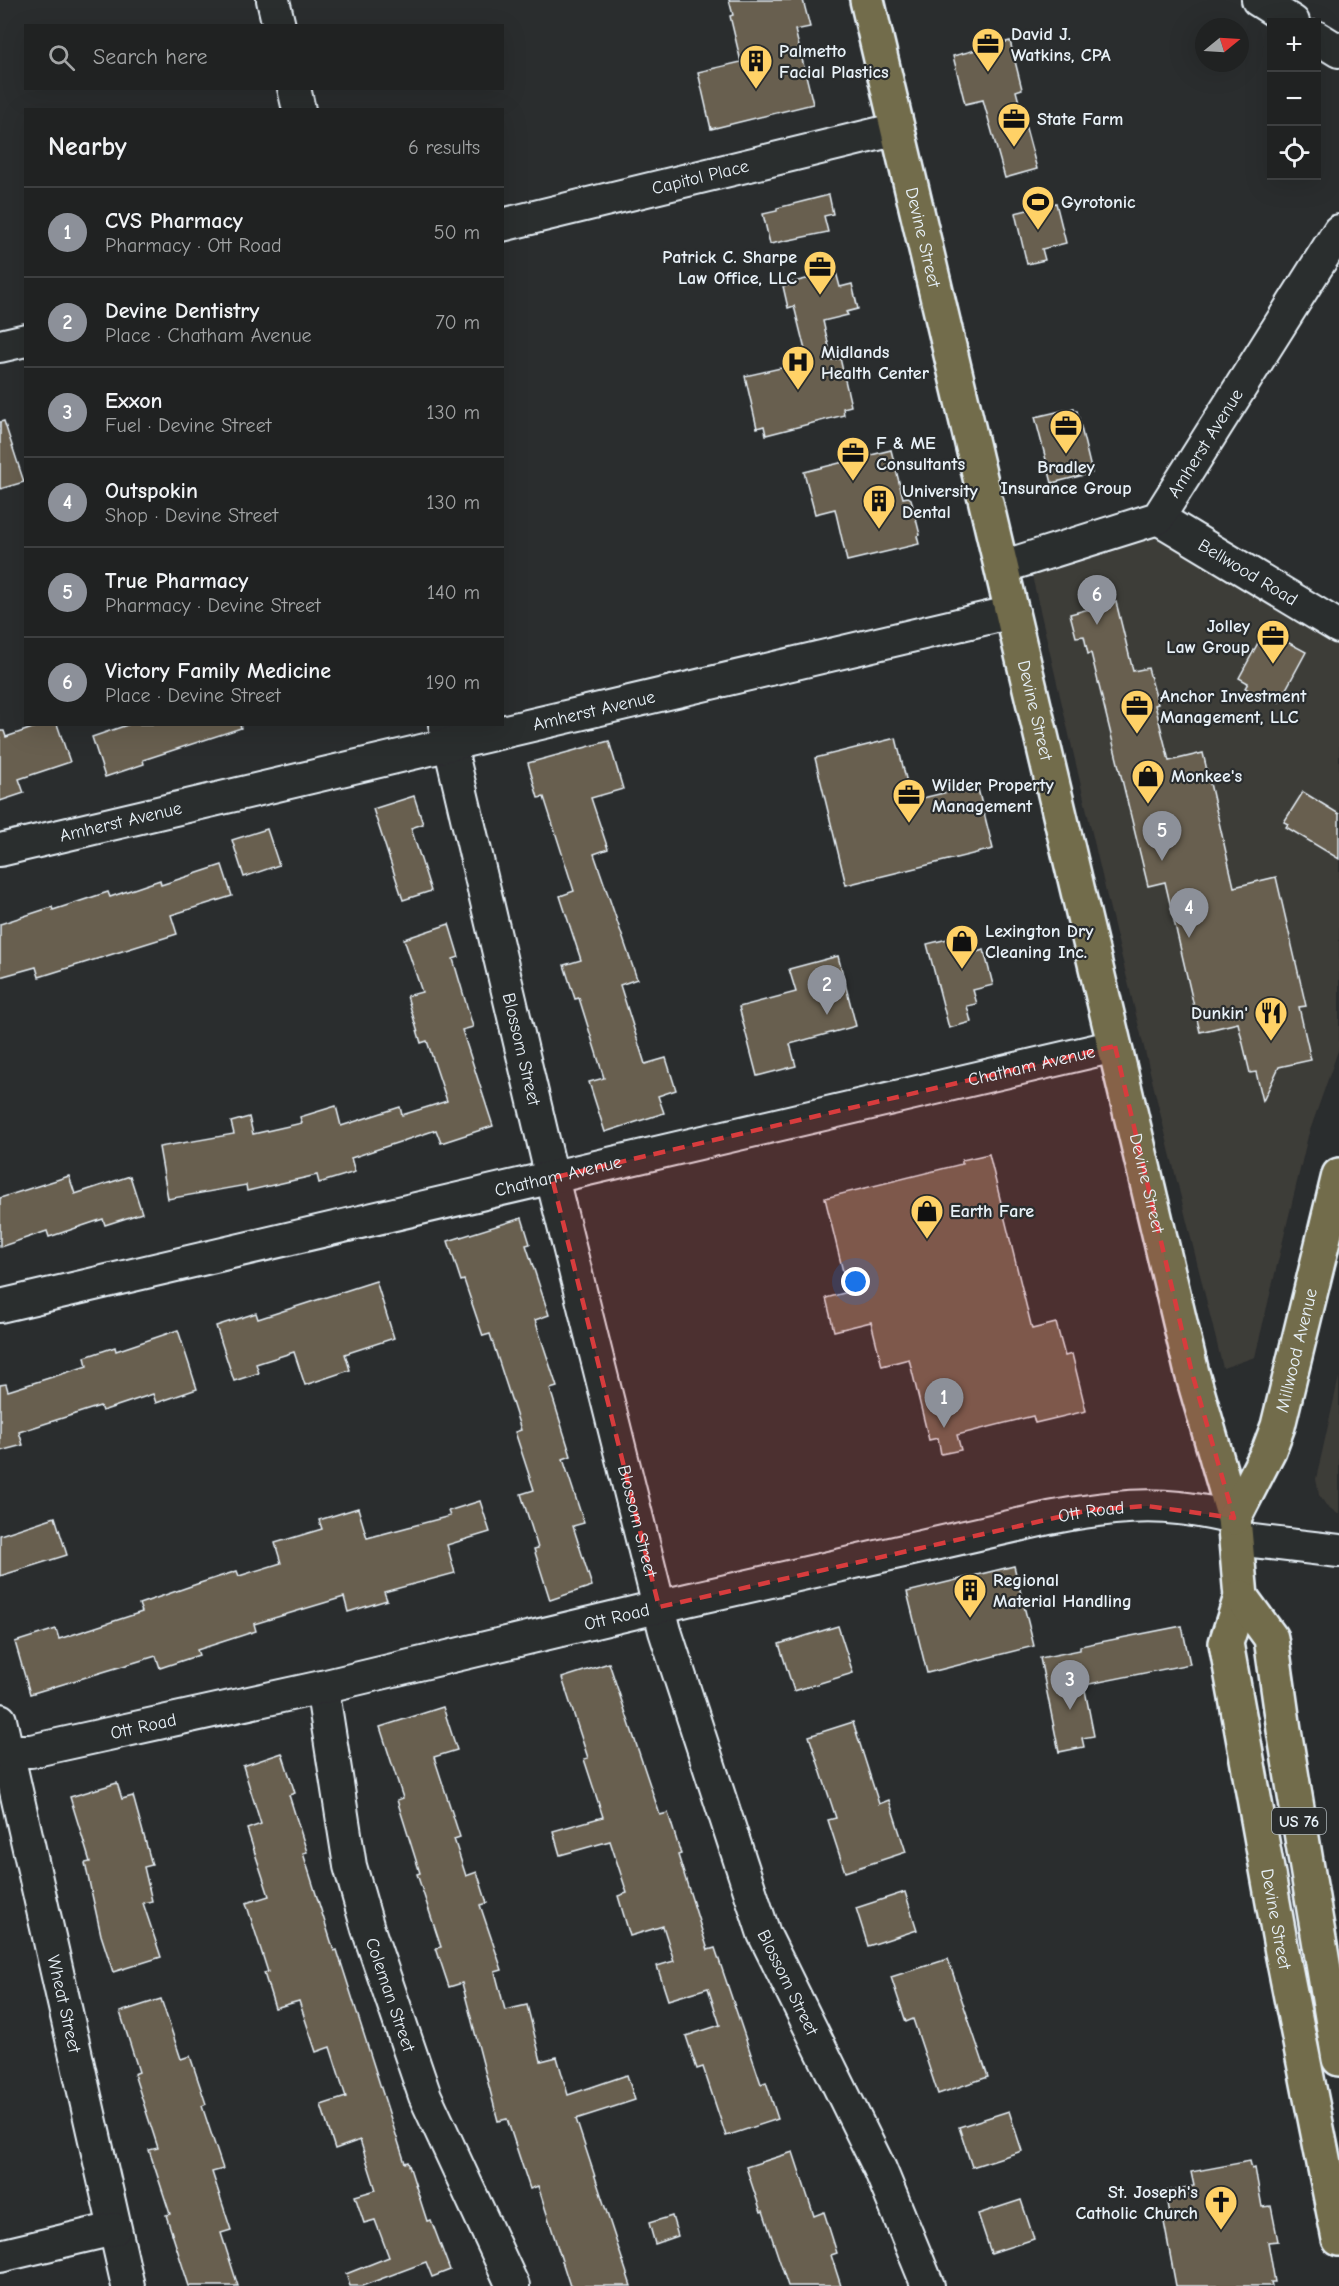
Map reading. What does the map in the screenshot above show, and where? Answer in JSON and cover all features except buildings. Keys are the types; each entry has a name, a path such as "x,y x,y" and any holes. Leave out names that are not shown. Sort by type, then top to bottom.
{"main road":[{"name":"Devine Street","path":"867,0 1192,1372 1235,1528 1241,1597 1226,1643 1282,1952 1330,2145 1339,2239"},
{"name":"Millwood Avenue","path":"1235,1528 1278,1425 1339,1175"},
{"name":"US 76","path":"1241,1597 1271,1638 1339,2059"},
{"path":"1257,1808 1296,1804"}],"street":[{"path":"273,0 279,24"},
{"path":"1258,0 1287,18"},
{"path":"1321,40 1339,51"},
{"path":"294,90 299,108"},
{"name":"Capitol Place","path":"504,225 898,129"},
{"name":"Amherst Avenue","path":"1002,567 1158,518 1339,231"},
{"path":"0,346 24,340"},
{"name":"Bellwood Road","path":"1158,518 1339,627"},
{"name":"Amherst Avenue","path":"504,723 1013,612"},
{"name":"Amherst Avenue","path":"0,850 488,726"},
{"name":"Blossom Street","path":"447,735 552,1178 665,1631 764,1934 880,2169 928,2286"},
{"name":"Chatham Avenue","path":"0,1306 1115,1046"},
{"name":"Ott Road","path":"4,1751 31,1751 322,1687 950,1539 1090,1510 1148,1506 1178,1508 1235,1528 1339,1551"},
{"name":"Coleman Street","path":"322,1687 350,1866 368,1929 425,2096 513,2286"},
{"name":"Wheat Street","path":"0,1720 4,1751 128,2286"},
{"path":"0,2256 114,2229"}],"highlighted area":[{"path":"1115,1046 1192,1373 1234,1518 1147,1506 1090,1510 659,1607 552,1178"}],"shaded area":[{"path":"1164,532 1339,639 1339,1048 1308,1136 1255,1357 1223,1368 1107,897 1032,576"},
{"path":"1339,1377 1339,1515 1326,1505 1319,1495 1316,1479"}],"place":[{"name":"David J. Watkins, CPA","path":"988,73"},
{"name":"Palmetto Facial Plastics","path":"756,90"},
{"name":"State Farm","path":"1014,148"},
{"name":"Gyrotonic","path":"1038,231"},
{"name":"Patrick C. Sharpe Law Office, LLC","path":"820,296"},
{"name":"Midlands Health Center","path":"798,391"},
{"name":"Bradley Insurance Group","path":"1066,455"},
{"name":"F & ME Consultants","path":"853,482"},
{"name":"University Dental","path":"879,530"},
{"name":"Victory Family Medicine","path":"1097,625"},
{"name":"Jolley Law Group","path":"1273,665"},
{"name":"Anchor Investment Management, LLC","path":"1137,735"},
{"name":"Monkee's","path":"1148,805"},
{"name":"Wilder Property Management","path":"909,824"},
{"name":"True Pharmacy","path":"1162,861"},
{"name":"Outspokin","path":"1189,938"},
{"name":"Lexington Dry Cleaning Inc.","path":"962,970"},
{"name":"Devine Dentistry","path":"827,1015"},
{"name":"Dunkin'","path":"1271,1042"},
{"name":"Earth Fare","path":"927,1240"},
{"name":"CVS Pharmacy","path":"944,1428"},
{"name":"Regional Material Handling","path":"970,1619"},
{"name":"Exxon","path":"1070,1710"},
{"name":"St. Joseph's Catholic Church","path":"1221,2231"}]}
